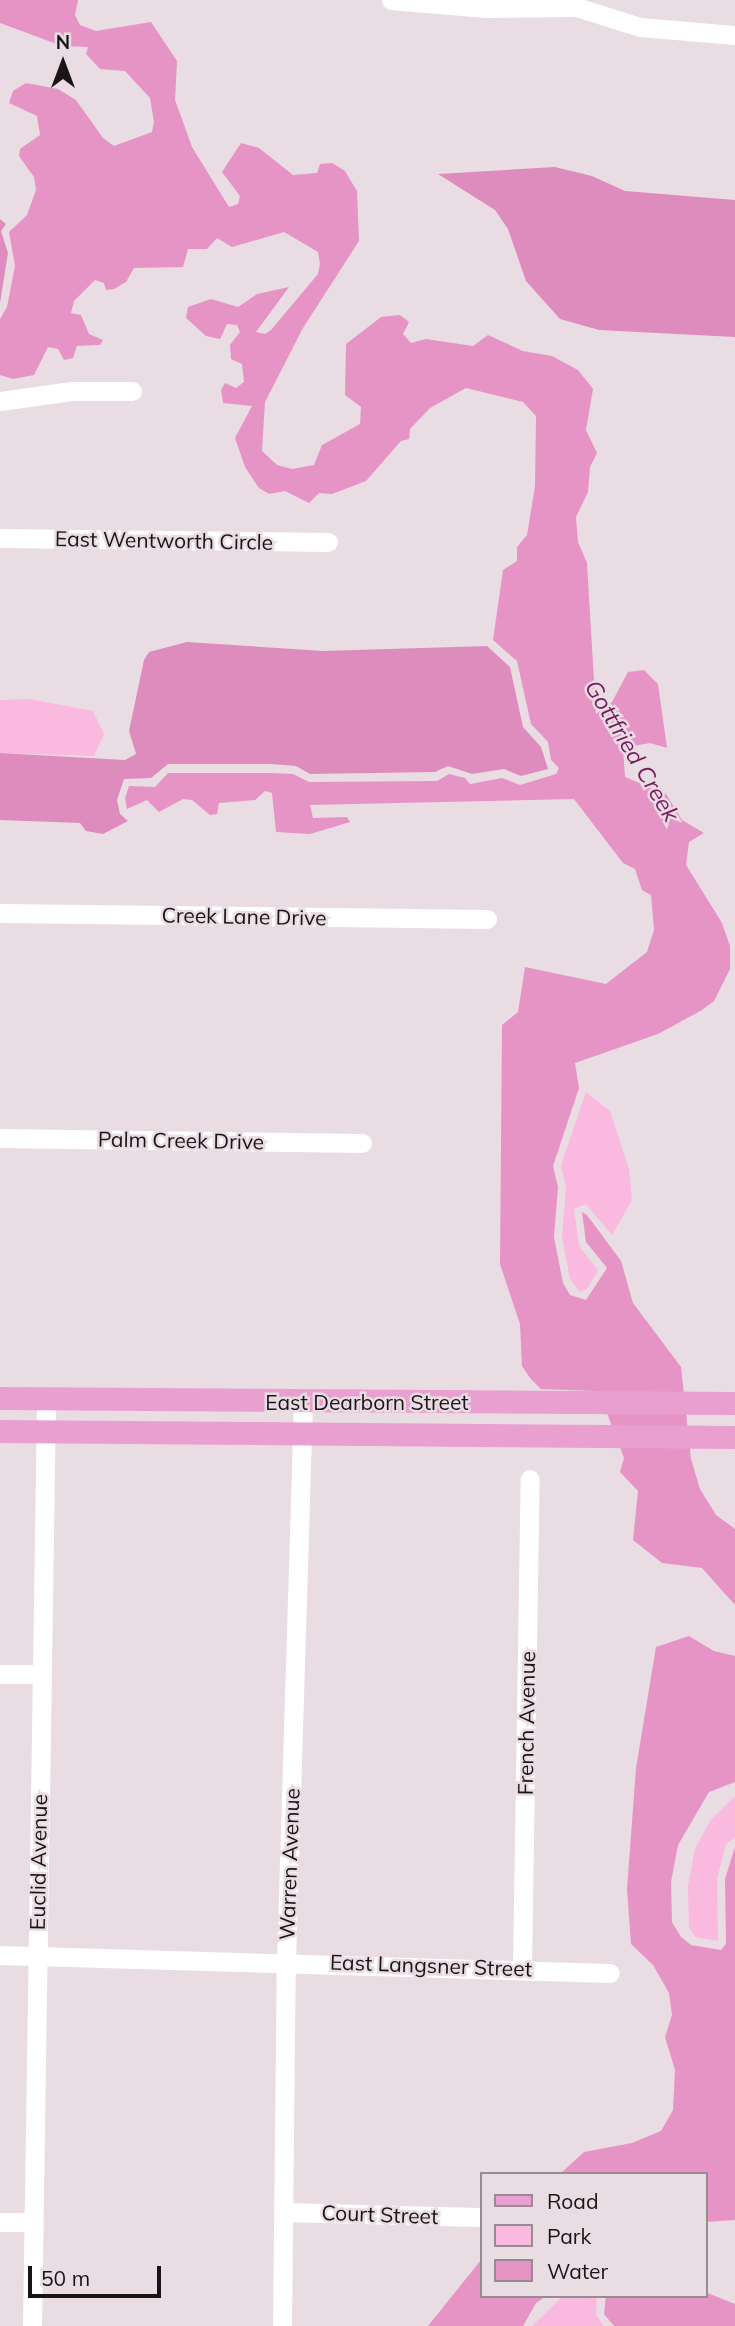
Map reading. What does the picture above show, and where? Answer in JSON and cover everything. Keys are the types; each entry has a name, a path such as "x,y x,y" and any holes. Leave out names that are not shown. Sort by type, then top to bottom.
{"main road":[{"name":"East Dearborn Street","path":"0,1398 735,1403"},
{"name":"East Dearborn Street","path":"0,1432 735,1437"}],"street":[{"path":"391,0 485,8 576,7 640,27 735,35"},
{"path":"0,401 71,391 132,391"},
{"name":"East Wentworth Circle","path":"0,538 328,542"},
{"name":"Creek Lane Drive","path":"0,913 487,919"},
{"name":"Palm Creek Drive","path":"0,1138 362,1143"},
{"name":"Euclid Avenue","path":"32,2326 46,1399"},
{"name":"Warren Avenue","path":"282,2326 286,1961 303,1402"},
{"name":"French Avenue","path":"522,1967 530,1479"},
{"path":"0,1674 41,1674"},
{"name":"East Langsner Street","path":"0,1955 522,1967 610,1973"},
{"name":"Court Street","path":"283,2212 478,2217"},
{"path":"0,2222 33,2222"}],"green space":[{"path":"29,699 93,711 104,734 94,756 0,753 0,700"},
{"path":"586,1092 610,1111 629,1169 632,1200 612,1235 586,1204 574,1209 579,1246 598,1270 588,1288 580,1292 570,1279 562,1237 566,1188 561,1165"},
{"path":"735,1796 735,1837 726,1844 717,1879 718,1941 695,1937 689,1927 688,1887 695,1849 710,1821"},
{"path":"561,2298 597,2298 596,2315 604,2326 532,2326"}],"shaded area":[{"path":"555,167 592,176 625,191 735,200 735,337 599,330 560,319 526,281 508,229 495,210 438,174"},
{"path":"0,219 6,224 1,231 8,253 0,303"},
{"path":"187,642 323,651 487,646 510,667 523,727 541,747 548,769 521,776 504,769 472,774 448,766 435,772 310,774 296,766 271,764 168,764 151,778 124,779 117,800 120,814 128,821 103,834 86,831 80,823 0,820 0,753 125,760 136,754 129,731 144,660 149,652"}],"water":[{"path":"0,0 78,0 75,15 80,25 96,31 151,22 177,61 175,100 192,147 229,207 238,204 240,196 222,172 241,143 259,148 293,175 317,173 320,164 332,163 345,171 357,191 359,241 303,328 265,402 262,451 277,465 292,469 314,465 322,445 360,424 361,407 345,395 346,344 381,317 400,315 409,322 403,334 411,343 426,339 473,346 488,335 523,351 552,356 578,370 593,389 586,430 597,453 590,467 588,492 576,517 578,542 587,563 596,714 612,702 628,672 644,670 658,684 667,748 650,743 623,748 625,777 666,794 682,820 704,833 689,842 686,865 722,923 730,946 730,969 714,1001 702,1010 658,1034 575,1063 579,1088 553,1166 558,1187 554,1237 563,1283 570,1295 586,1300 607,1268 586,1242 582,1212 587,1215 621,1261 633,1303 681,1367 691,1459 700,1489 716,1515 735,1529 735,1605 702,1568 662,1563 633,1540 638,1491 620,1472 624,1458 602,1400 594,1391 541,1389 530,1378 522,1366 520,1324 500,1264 502,1025 518,1012 525,967 606,984 647,952 654,930 651,895 642,890 635,869 623,863 574,799 310,805 313,818 347,817 350,822 310,834 276,832 272,793 265,791 255,800 219,803 217,814 210,815 192,800 183,799 159,812 147,800 127,809 125,798 129,786 155,787 168,773 293,774 309,782 437,781 449,774 465,778 470,784 502,778 520,785 556,774 559,768 551,760 548,742 531,724 517,661 493,640 503,570 517,561 517,547 527,535 535,486 536,416 523,402 466,388 430,408 410,429 409,439 401,441 366,481 332,494 319,493 309,503 285,491 269,494 259,488 245,467 235,438 252,406 223,403 221,390 225,383 236,388 244,382 242,364 231,359 230,345 240,332 237,325 227,324 220,339 206,336 186,318 188,307 211,299 238,307 257,294 289,287 256,332 265,334 271,330 318,274 320,264 318,252 284,232 232,247 217,238 207,249 188,249 183,267 134,268 126,282 114,289 106,290 104,283 95,280 74,301 71,313 81,315 89,334 103,340 100,345 77,346 73,358 64,360 58,349 48,347 34,375 13,379 0,375 0,319 7,307 15,266 9,232 27,215 36,190 34,177 19,156 20,149 40,135 37,116 9,103 13,91 26,83 58,89 76,100 103,138 114,146 152,132 154,122 150,98 125,71 100,69 86,54 88,47 62,46 0,23"},
{"path":"689,1636 714,1651 735,1656 735,1782 709,1792 678,1845 671,1882 672,1922 681,1937 691,1945 721,1950 726,1944 725,1879 735,1847 735,2220 707,2222 707,2172 562,2172 584,2152 632,2143 661,2131 673,2110 675,2070 665,2037 672,2015 669,1993 653,1965 631,1944 627,1889 636,1768 656,1647"},
{"path":"480,2261 480,2298 543,2298 536,2303 523,2326 428,2326"},
{"path":"707,2293 735,2304 735,2326 614,2326 604,2314 606,2298 707,2298"}],"water label":[{"name":"Gottfried Creek","path":"632,751"}]}
